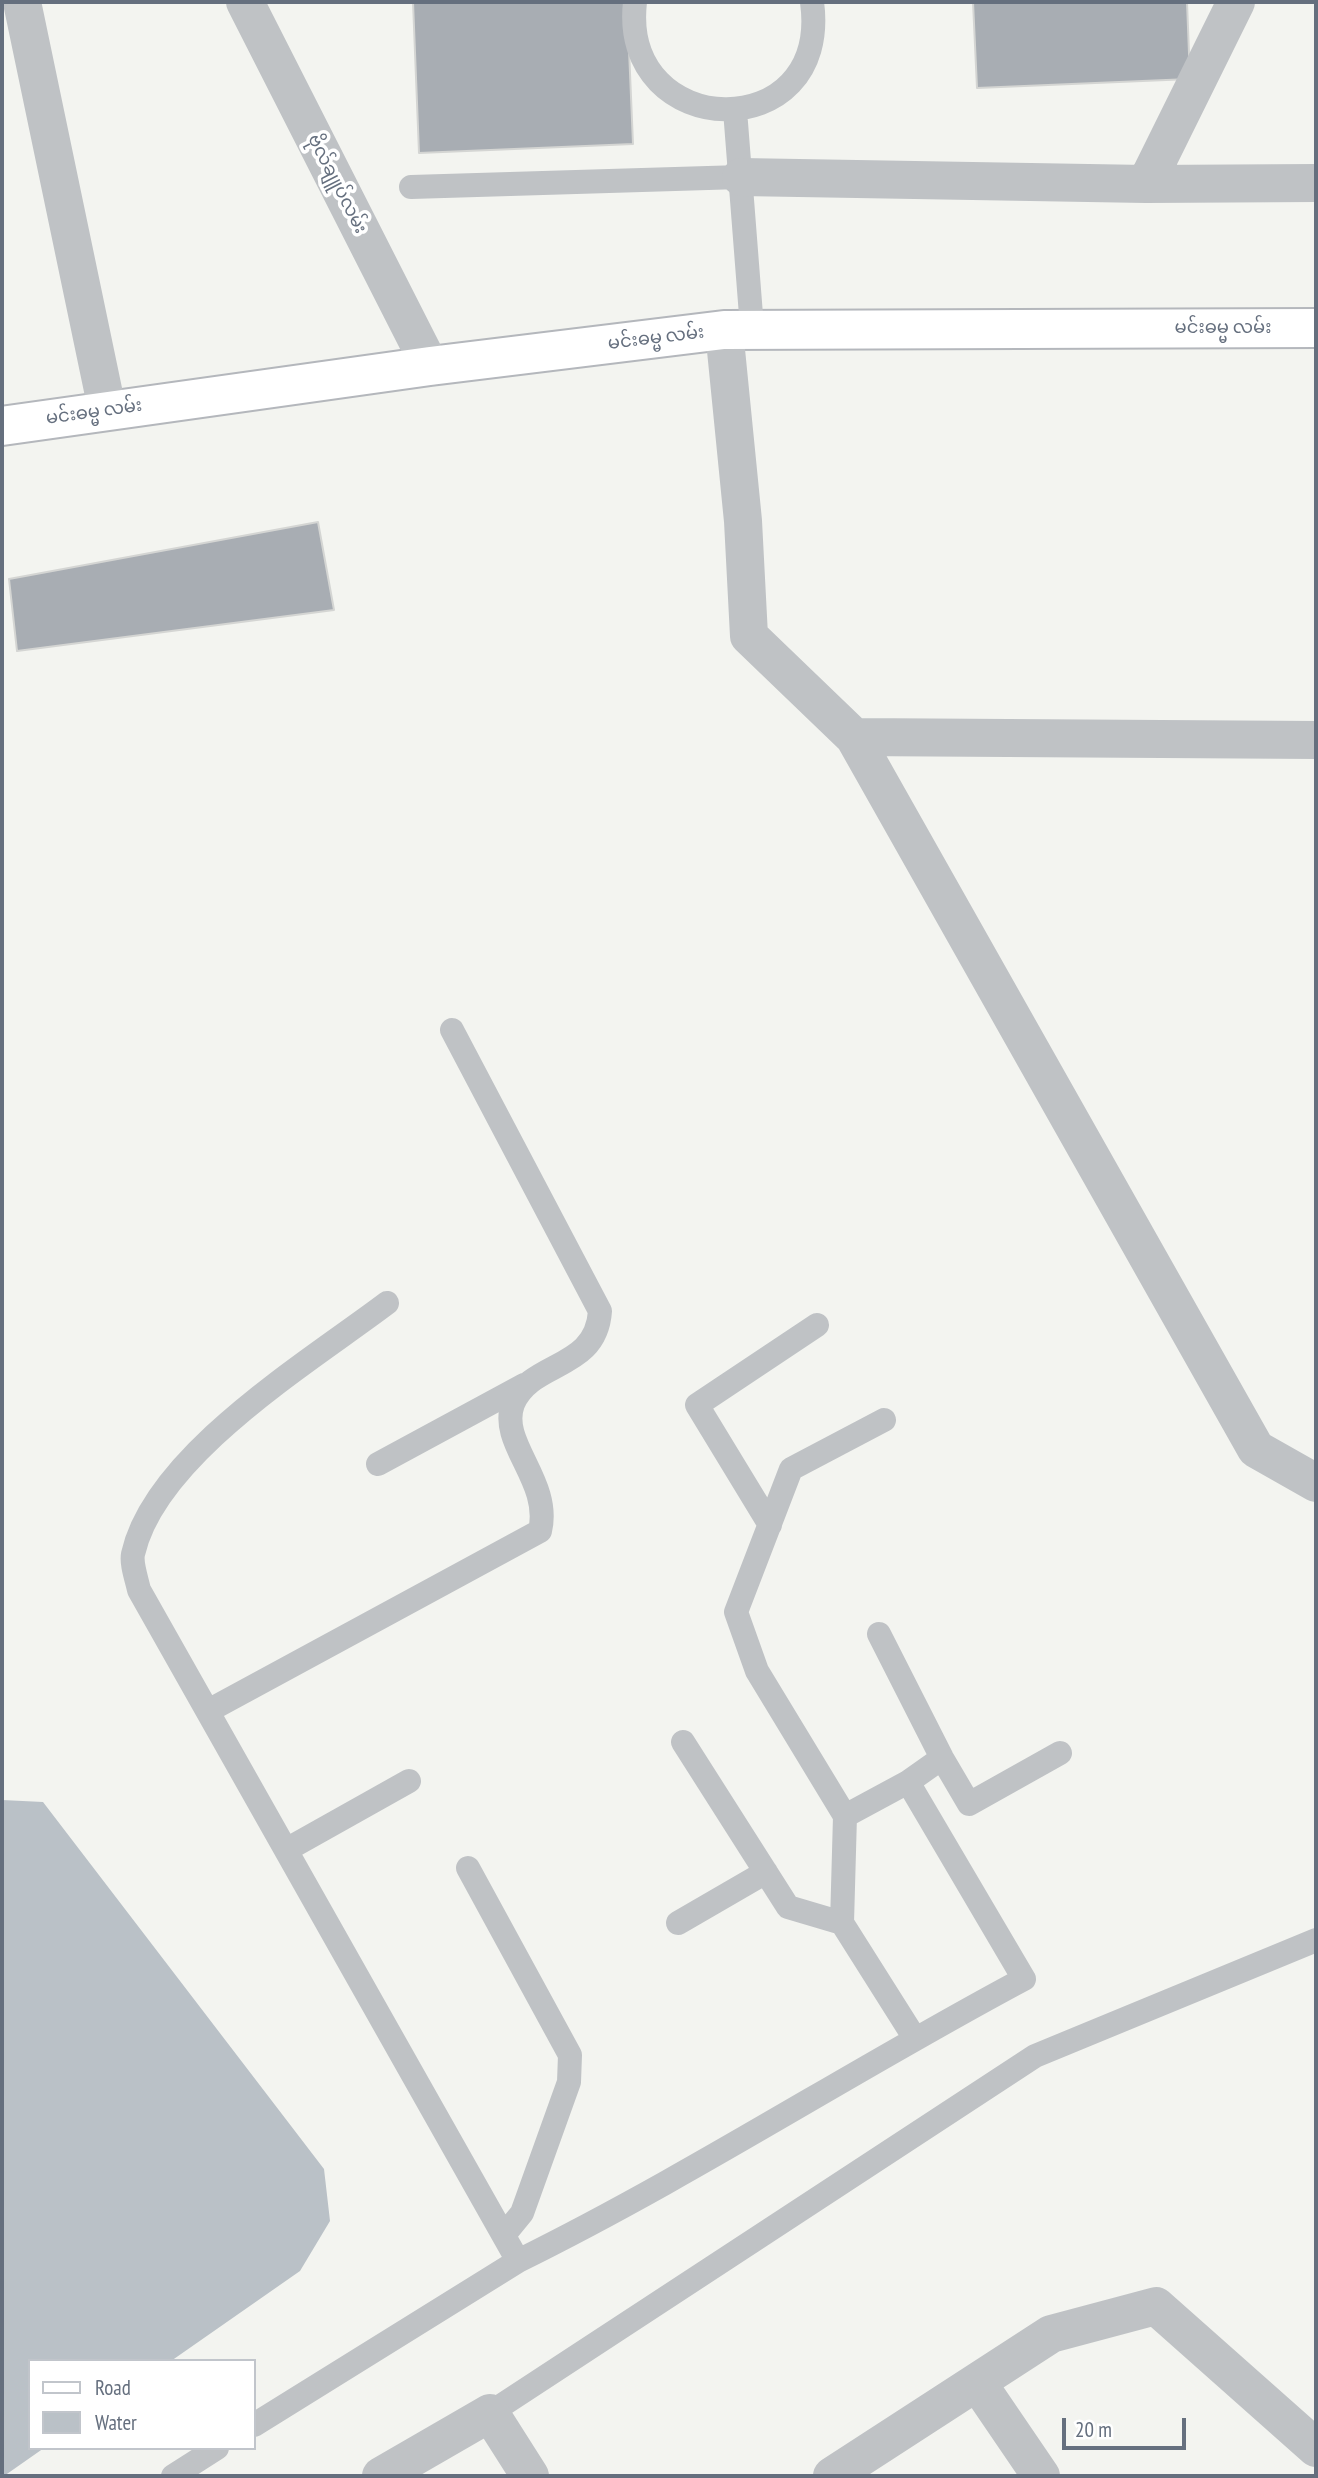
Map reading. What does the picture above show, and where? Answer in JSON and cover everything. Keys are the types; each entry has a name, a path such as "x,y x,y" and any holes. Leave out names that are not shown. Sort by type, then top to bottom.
{"main road":[{"name":"မင်းဓမ္မ လမ်း","path":"2,426 107,409 430,366 738,329 1316,328"}],"street":[{"path":"22,2 107,409"},
{"name":"ဗိုလ်ချူပ်လမ်း","path":"245,2 430,366"},
{"path":"1146,184 1236,2"},
{"path":"741,177 1146,184 1316,183"},
{"path":"738,329 749,636 854,737 1256,1449 1316,1483"},
{"path":"854,737 1316,740"},
{"path":"832,2476 1051,2334 1156,2306 1311,2433"},
{"path":"977,2382 1041,2476"},
{"path":"381,2476 490,2413 530,2476"}],"lane":[{"path":"635,2 633,20 636,42 644,62 657,79 673,94 695,105 735,110 760,106 787,89 811,41 812,2"},
{"path":"735,110 741,177 738,329"},
{"path":"411,187 741,177"},
{"path":"378,1464 525,1385 592,1342 599,1328 600,1311 452,1030"},
{"path":"387,1303 212,1435 152,1506 132,1556 139,1590 518,2261"},
{"path":"770,1525 697,1405 817,1325"},
{"path":"208,1711 540,1531 544,1514 542,1500 509,1422 513,1404 525,1385"},
{"path":"884,1420 791,1469 736,1612 757,1671 845,1816 842,1923 914,2037"},
{"path":"879,1634 942,1758 969,1804 1060,1753"},
{"path":"683,1742 788,1907 842,1923"},
{"path":"845,1816 908,1782 942,1758"},
{"path":"286,1850 408,1780"},
{"path":"256,2424 518,2261 713,2159 914,2037 1024,1979 908,1782"},
{"path":"468,1868 570,2055 569,2082 522,2213 504,2235"},
{"path":"678,1923 766,1872"},
{"path":"490,2413 1035,2056 1316,1940"},
{"path":"173,2476 214,2450"}],"water":[{"path":"2,1800 43,1802 324,2169 330,2221 300,2271 174,2359 28,2359 28,2450 41,2450 4,2476"}],"building":[{"path":"413,2 627,2 633,144 419,153"},
{"path":"973,2 1187,2 1190,79 977,88"},
{"path":"318,522 334,610 17,651 9,579"}]}
